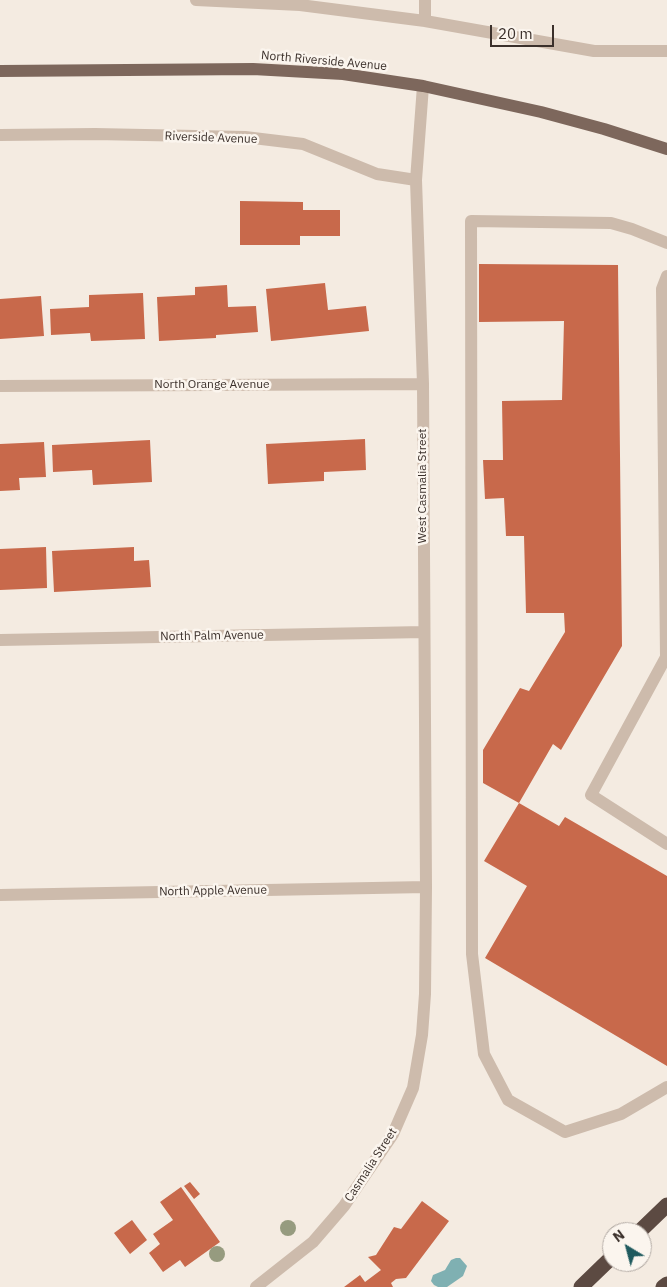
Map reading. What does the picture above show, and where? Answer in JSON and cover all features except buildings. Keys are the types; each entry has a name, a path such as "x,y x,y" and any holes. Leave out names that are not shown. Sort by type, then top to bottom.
{"highway":[{"path":"649,1222 667,1205"},
{"path":"581,1287 602,1267"},
{"path":"663,1287 667,1284"}],"main road":[{"name":"North Riverside Avenue","path":"0,71 253,68 343,74 423,86 541,112 604,128 667,149"}],"street":[{"path":"196,0 300,5 425,21 594,51 667,51"},
{"path":"425,0 425,21"},
{"name":"West Casmalia Street","path":"423,86 416,180 423,384 426,887"},
{"name":"Riverside Avenue","path":"0,135 95,134 245,138 303,144 377,174 416,180"},
{"path":"667,243 632,229 610,223 471,221 472,954 484,1054 508,1100 565,1132 621,1114 667,1087"},
{"path":"667,276 662,289 665,322 666,657 591,795 667,844"},
{"name":"North Orange Avenue","path":"0,386 423,384"},
{"name":"North Palm Avenue","path":"0,640 424,632"},
{"name":"North Apple Avenue","path":"0,896 426,887"},
{"name":"Casmalia Street","path":"256,1287 313,1242 344,1206 392,1134 412,1088 422,1034 425,1002 426,887"}],"water":[{"path":"460,1258 467,1266 463,1276 447,1287 434,1285 431,1281 433,1275 445,1270 451,1260"}]}
